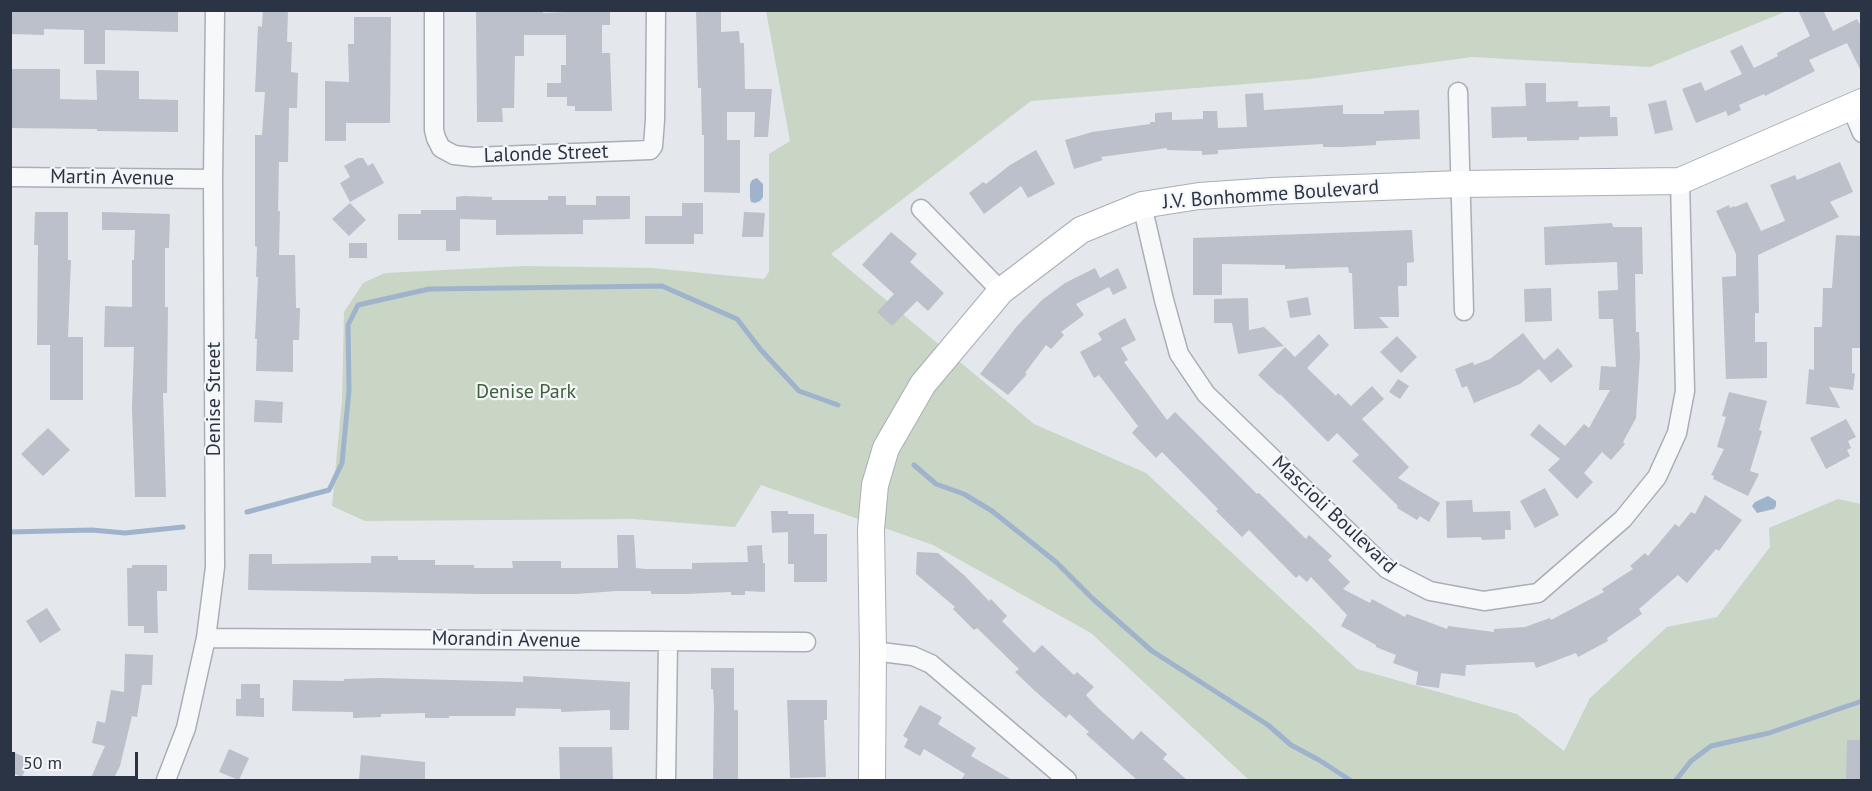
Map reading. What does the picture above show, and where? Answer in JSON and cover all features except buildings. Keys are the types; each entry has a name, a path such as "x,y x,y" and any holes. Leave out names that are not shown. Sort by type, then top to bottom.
{"street":[{"name":"Denise Street","path":"166,780 186,728 206,638 215,567 213,179 215,10"},
{"name":"Lalonde Street","path":"434,10 434,130 436,138 441,148 454,154 473,157 650,150 653,146 655,120 656,10"},
{"path":"1458,92 1464,311"},
{"path":"1680,181 1856,105 1862,133"},
{"name":"Martin Avenue","path":"10,177 213,179"},
{"name":"J.V. Bonhomme Boulevard","path":"872,780 871,529 874,484 886,448 923,384 1001,291 1081,230 1142,206 1199,196 1461,184 1680,181"},
{"name":"Mascioli Boulevard","path":"1142,206 1179,354 1206,394 1387,569 1430,591 1484,601 1538,593 1623,519 1658,477 1677,433 1685,392 1680,181"},
{"path":"921,209 1001,291"},
{"name":"Morandin Avenue","path":"206,638 806,642"},
{"path":"666,780 668,642"},
{"path":"873,651 913,656 931,664 1067,780"}],"green space":[{"name":"Denise Park","path":"766,11 1787,11 1650,67 1472,57 1310,79 1031,101 831,254 1034,424 1146,473 1357,669 1517,714 1564,751 1590,698 1667,627 1717,617 1770,547 1769,528 1838,499 1861,504 1861,780 1249,780 1091,633 933,545 761,485 735,527 633,519 365,521 332,506 342,399 344,312 363,283 385,273 524,266 652,268 764,279 769,272 769,154 790,141"}],"water":[{"path":"757,178 763,184 763,197 755,203 751,202 750,184"},
{"path":"1768,496 1776,501 1776,506 1774,509 1757,513 1752,506 1755,502"}],"waterway":[{"path":"247,512 329,490 342,463 349,390 348,325 358,305 429,289 662,286 737,319 761,350 799,391 838,405"},
{"path":"914,465 936,484 964,494 992,511 1056,562 1093,599 1152,651 1268,725 1291,745 1350,780"},
{"path":"10,532 92,530 125,533 183,527"},
{"path":"1676,780 1691,761 1711,746 1769,733 1862,701"}]}
